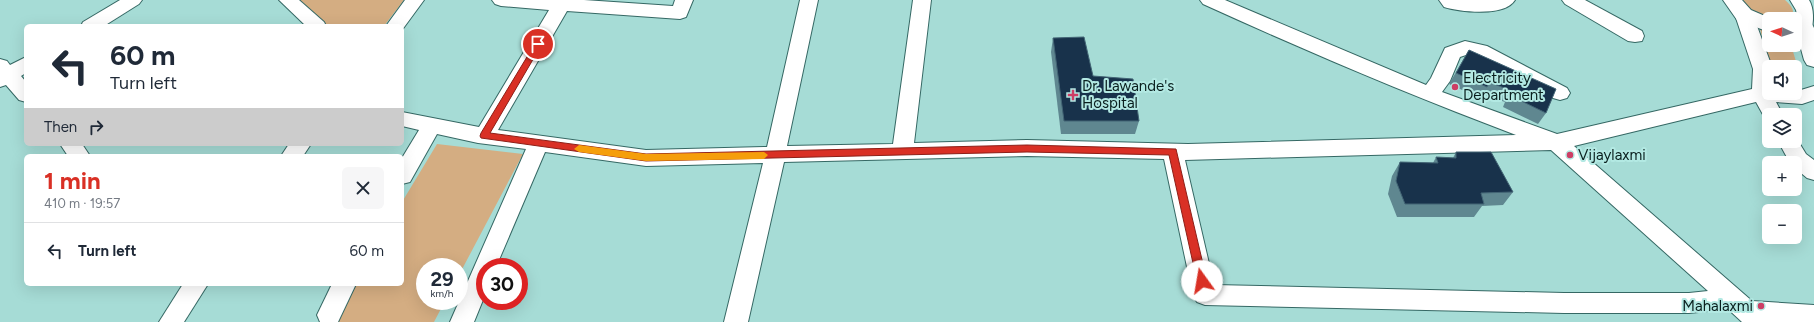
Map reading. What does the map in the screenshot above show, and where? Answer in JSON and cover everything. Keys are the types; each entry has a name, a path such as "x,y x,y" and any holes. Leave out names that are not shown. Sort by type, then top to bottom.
{"main road":[{"path":"1719,0 1762,22"},
{"path":"1732,0 1744,14"},
{"path":"1804,27 1808,20 1806,5"}],"street":[{"path":"93,24 133,0"},
{"path":"288,0 315,24"},
{"path":"397,24 415,0"},
{"path":"501,0 563,3 680,13 684,0"},
{"path":"736,322 755,235 776,155 809,0"},
{"path":"902,152 922,0"},
{"path":"1209,0 1430,94 1556,142 1746,311"},
{"path":"1448,0 1450,3 1489,6 1506,0"},
{"path":"1571,0 1635,36"},
{"path":"484,136 563,3"},
{"path":"1744,14 1763,69 1761,94 1769,108"},
{"path":"1804,27 1814,60"},
{"path":"1430,94 1440,81 1452,53 1465,48 1480,51 1492,56 1560,93"},
{"path":"24,65 3,74 24,93"},
{"path":"404,119 484,136 646,158 1027,148 1172,152 1556,142 1761,94 1802,97 1814,93"},
{"path":"404,173 432,125"},
{"path":"489,258 538,143"},
{"path":"72,146 78,154"},
{"path":"1792,148 1799,160 1814,172"},
{"path":"1172,152 1205,295 1564,303 1689,303 1746,311 1814,315"},
{"path":"170,322 194,286"},
{"path":"329,315 343,286"},
{"path":"462,322 476,289"}],"shaded area":[{"path":"294,0 404,0 386,24 325,24"},
{"path":"1743,0 1785,0 1792,8 1792,12 1762,12 1762,15 1749,8"},
{"path":"1767,52 1793,52 1796,60 1769,60"},
{"path":"437,144 523,154 468,258 416,258 416,310 440,310 434,322 329,322 351,286 404,286 404,199"}],"building":[{"path":"1084,37 1093,76 1133,79 1139,121 1064,121 1053,38"},
{"path":"1469,50 1556,89 1546,113 1511,96 1512,91 1489,82 1487,87 1456,73"},
{"path":"1456,152 1491,152 1513,192 1481,193 1484,204 1405,204 1396,181 1400,162 1438,163 1436,157 1456,158"}],"slow traffic":[{"path":"579,149 646,158 764,155"}],"place":[{"name":"Electricity Department","path":"1455,87"},
{"name":"Dr. Lawande's Hospital","path":"1073,95"},
{"name":"Vijaylaxmi","path":"1570,155"},
{"name":"Mahalaxmi","path":"1761,306"}],"route":[{"path":"538,44 484,136 646,158 1027,148 1172,152 1202,281"}]}
